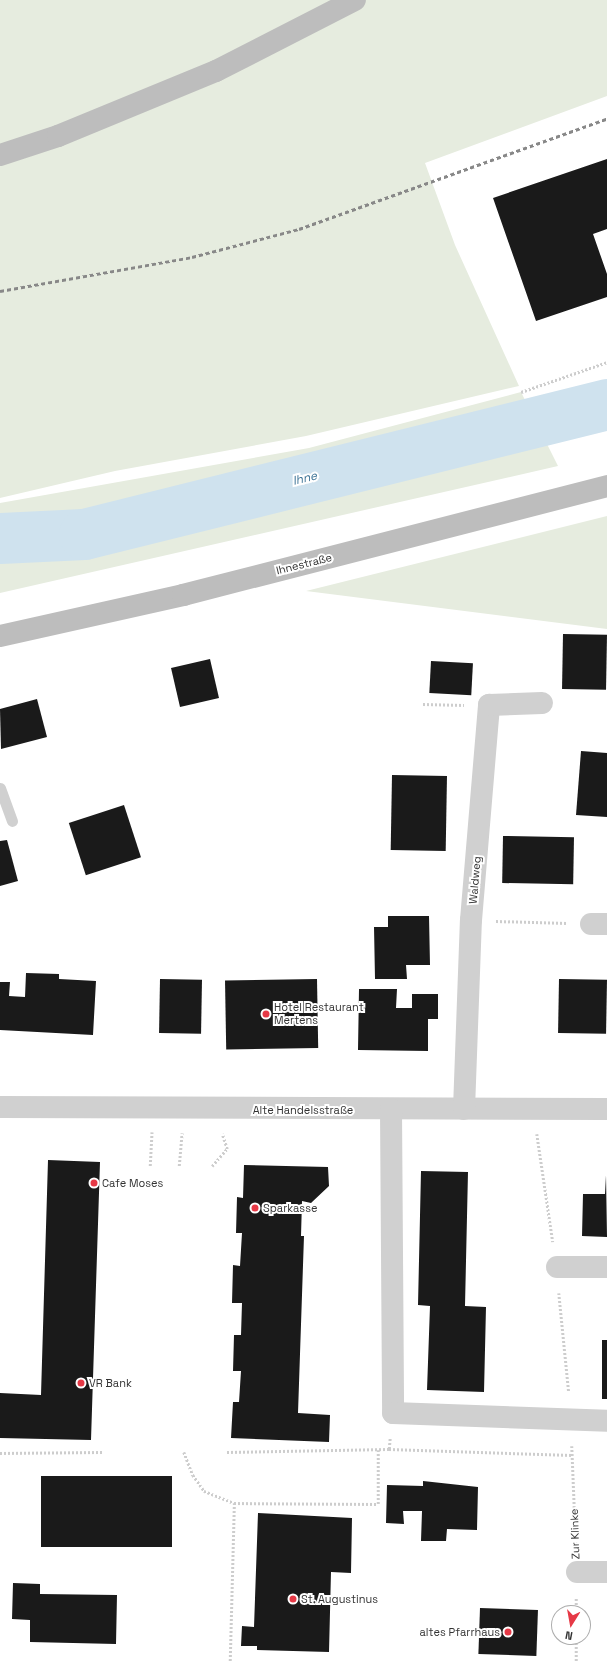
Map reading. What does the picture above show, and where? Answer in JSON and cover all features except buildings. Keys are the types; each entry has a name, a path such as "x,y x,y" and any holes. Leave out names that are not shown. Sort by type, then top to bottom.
{"main road":[{"path":"0,155 58,136 216,71 355,0"},
{"name":"Ihnestraße","path":"0,636 183,595 607,486"}],"street":[{"path":"489,705 542,703"},
{"name":"Waldweg","path":"464,1109 471,920 489,705"},
{"name":"Alte Handelsstraße","path":"0,1107 154,1110 607,1109"},
{"path":"391,1110 393,1413 571,1421 607,1421"},
{"path":"557,1267 607,1267"},
{"path":"577,1572 607,1572"}],"lane":[{"path":"0,788 12,821"}],"path":[{"path":"522,392 607,362"},
{"path":"423,704 489,705"},
{"path":"471,920 599,924"},
{"path":"150,1166 154,1110"},
{"path":"179,1166 183,1110"},
{"path":"212,1166 227,1149 214,1110"},
{"path":"184,1452 193,1475 204,1491 234,1503 378,1504 378,1450 227,1452"},
{"name":"Zur Klinke","path":"378,1450 572,1454 577,1572 576,1605"},
{"path":"0,1453 102,1452"},
{"path":"230,1661 234,1503"},
{"path":"576,1645 576,1661"}],"shaded area":[{"path":"0,0 607,0 607,96 425,163 455,245 519,386 306,436 115,471 0,498"},
{"path":"521,392 558,466 0,593 0,503 309,448"},
{"path":"607,516 607,629 306,591"}],"waterway":[{"name":"Ihne","path":"0,538 84,534 607,404"}],"railway":[{"path":"0,291 192,257 299,229 607,119"}],"place":[{"name":"Hotel Restaurant Mertens","path":"266,1014"},
{"name":"Cafe Moses","path":"94,1183"},
{"name":"Sparkasse","path":"255,1208"},
{"name":"VR Bank","path":"81,1383"},
{"name":"St. Augustinus","path":"293,1599"},
{"name":"altes Pfarrhaus","path":"508,1632"}]}
